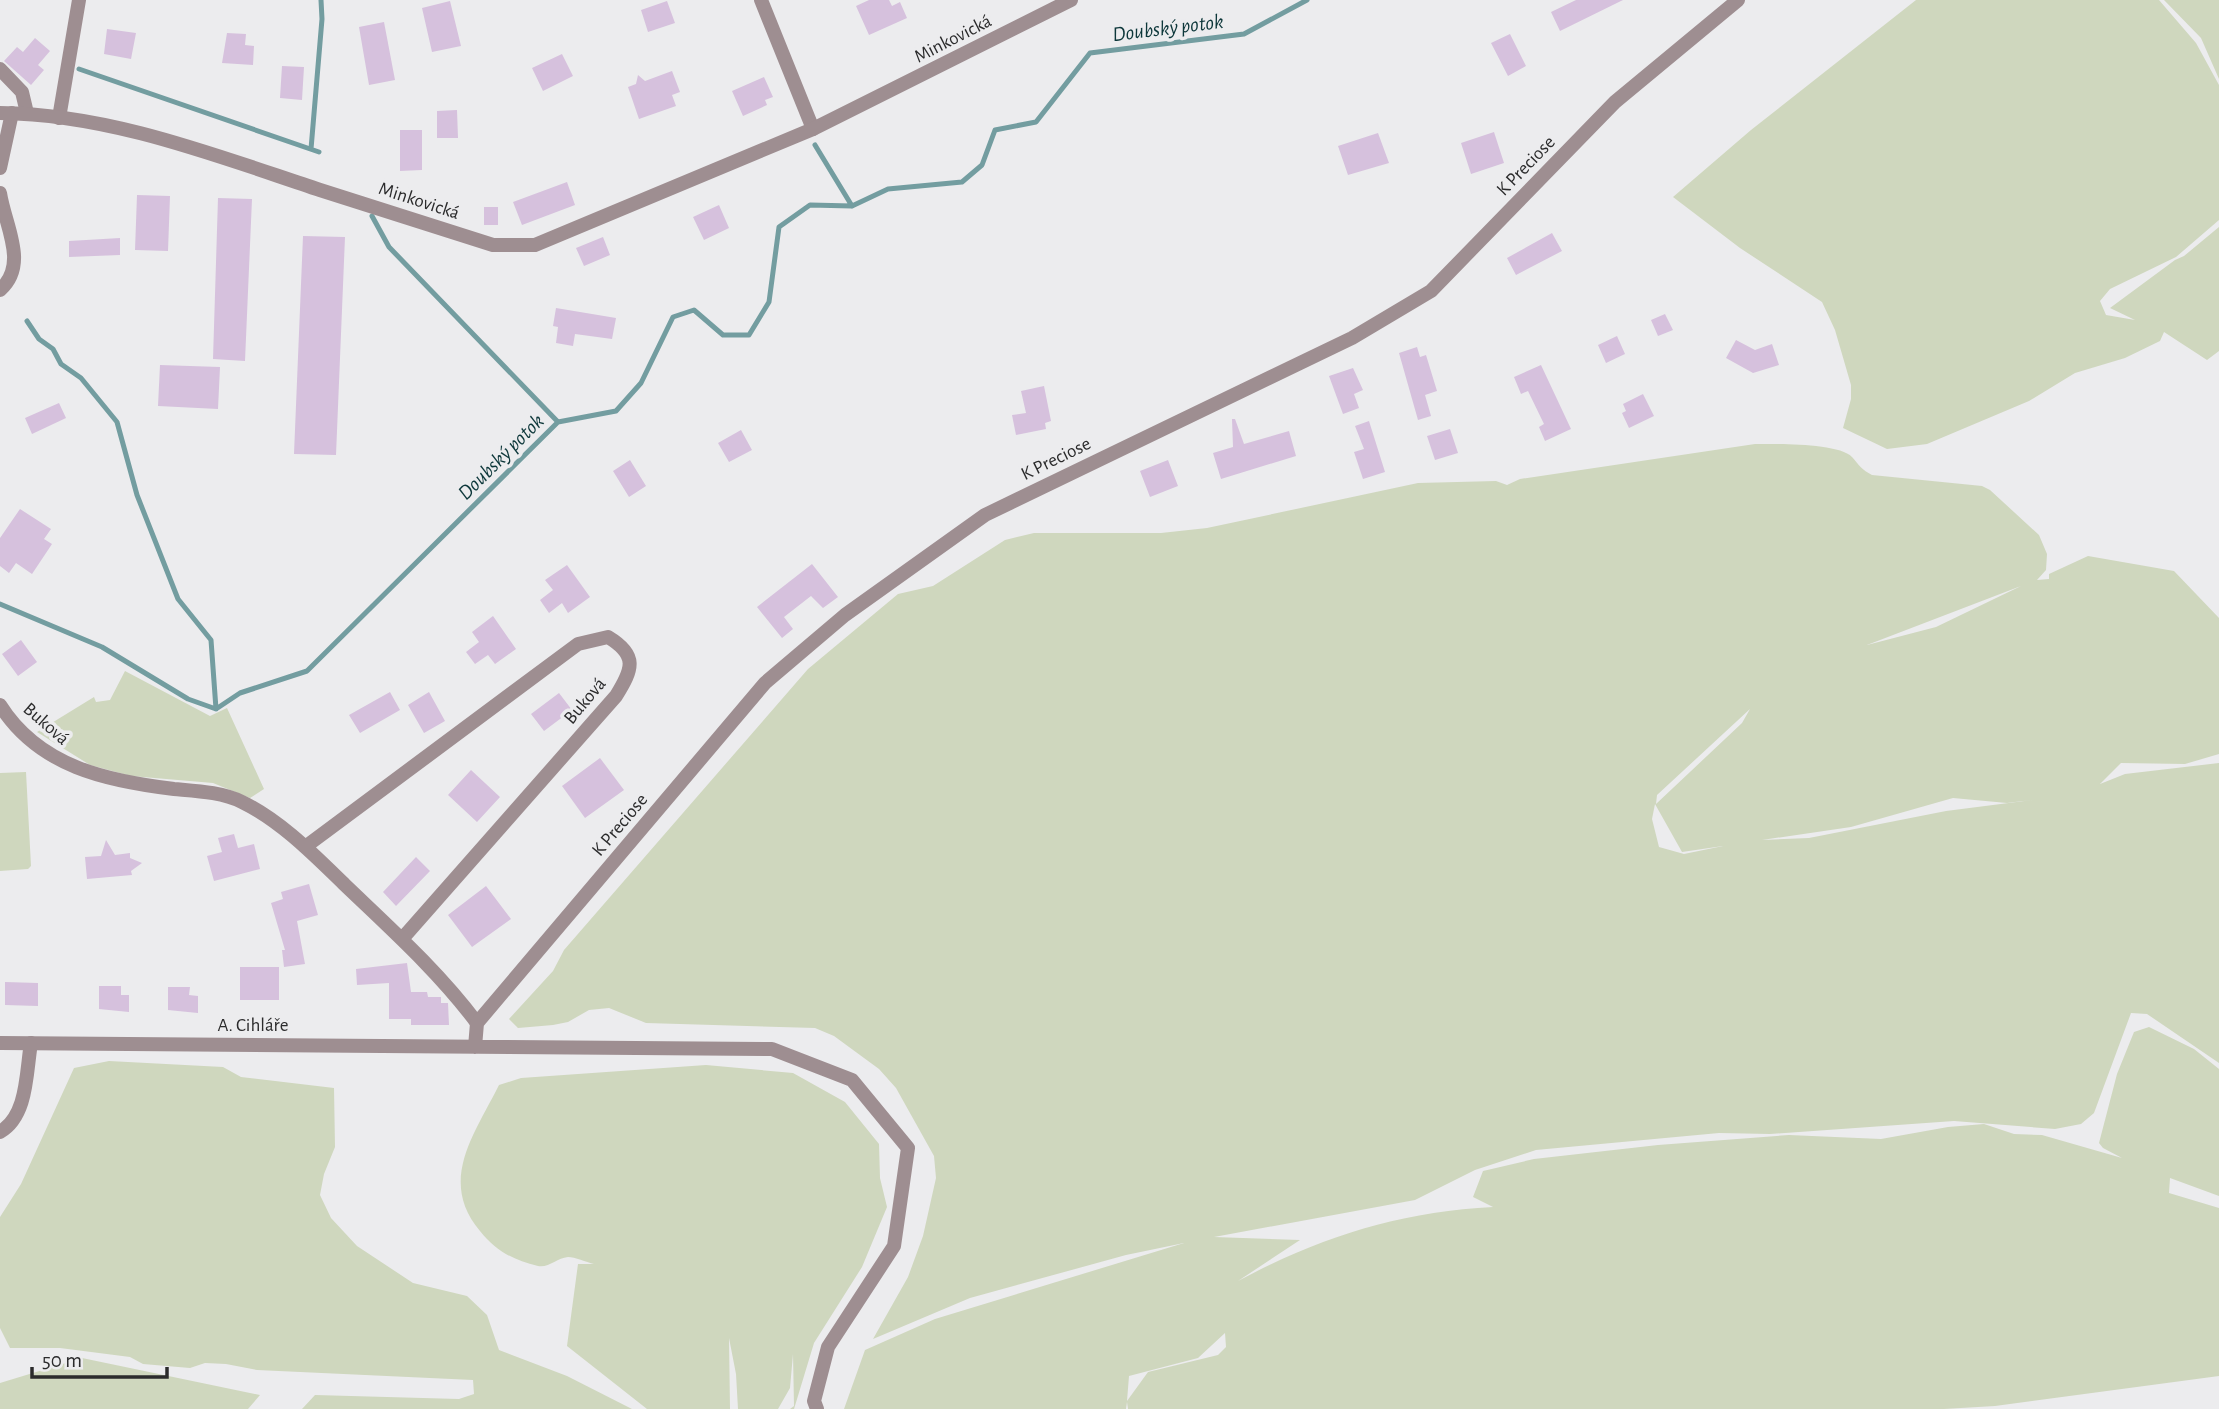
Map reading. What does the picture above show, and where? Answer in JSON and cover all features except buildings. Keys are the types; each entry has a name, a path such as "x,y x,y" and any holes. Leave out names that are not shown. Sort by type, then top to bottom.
{"street":[{"path":"59,118 79,0"},
{"path":"761,0 813,129"},
{"name":"Minkovická","path":"6,113 59,118 223,156 493,245 514,247 554,240 813,129 1071,0"},
{"name":"K Preciose","path":"477,1023 765,683 845,615 985,516 1352,338 1431,291 1615,103 1738,0"},
{"path":"0,69 22,92 27,113"},
{"path":"0,168 6,113"},
{"path":"0,193 16,264 12,277 0,290"},
{"name":"Buková","path":"305,847 578,644 608,637 622,645 630,657 628,677 617,696 402,939"},
{"name":"Buková","path":"0,705 37,746 73,768 122,782 203,792 241,801 305,847 402,939 456,995 477,1023"},
{"path":"475,1047 477,1023"},
{"name":"A. Cihláře","path":"0,1043 772,1049 852,1080 908,1147 894,1246 828,1347 814,1401 817,1409"},
{"path":"0,1132 13,1122 20,1108 31,1043"}],"green space":[{"path":"1916,0 2159,0 2196,43 2219,85 2219,220 2176,257 2110,289 2100,301 2106,315 2135,320 2110,308 2184,256 2219,227 2219,351 2207,360 2164,332 2160,341 2125,358 2075,373 2029,401 1927,444 1887,449 1843,428 1851,399 1851,385 1835,330 1822,302 1740,248 1673,197 1751,130"},
{"path":"2164,0 2219,0 2219,79 2201,38"},
{"path":"1755,444 1821,447 1845,452 1872,475 1982,486 1990,490 2039,535 2047,554 2046,570 2037,580 2049,579 2049,574 2088,556 2174,571 2219,618 2219,754 2185,764 2121,763 2100,784 2125,774 2219,763 2219,1063 2147,1014 2131,1013 2094,1113 2081,1124 2055,1129 1954,1121 1770,1134 1719,1133 1536,1150 1475,1170 1415,1200 1214,1237 1300,1240 1238,1281 1299,1252 1361,1229 1425,1214 1493,1207 1473,1197 1483,1171 1534,1159 1658,1145 1789,1135 1881,1139 1948,1127 1984,1124 2014,1134 2042,1135 2122,1158 2099,1143 2117,1074 2134,1032 2149,1027 2194,1049 2219,1069 2219,1196 2170,1178 2169,1193 2219,1208 2219,1376 1995,1406 1944,1409 1128,1409 1127,1402 1126,1409 844,1409 865,1350 935,1319 1184,1243 1126,1255 970,1298 873,1339 908,1277 923,1236 936,1178 934,1156 896,1088 879,1069 834,1036 815,1028 646,1023 609,1008 589,1010 568,1022 553,1025 518,1028 509,1019 553,971 564,950 808,669 898,594 933,586 1005,540 1034,533 1161,533 1207,528 1418,483 1496,481 1507,485 1520,479","holes":["2021,586 1936,627 1867,645","1750,709 1742,723 1656,804 1657,795","1953,798 2007,803 2039,799 1946,811 1809,838 1762,840 1851,827","1655,804 1682,852 1723,846 1684,854 1659,847 1652,819","1225,1333 1226,1347 1218,1355 1148,1372 1127,1401 1129,1376 1198,1358"]},
{"path":"125,671 210,716 227,708 264,789 250,798 213,783 131,776 90,765 37,732 94,697 96,702 110,700"},
{"path":"26,772 31,866 28,869 0,871 0,773"},
{"path":"109,1061 223,1067 241,1077 334,1088 335,1147 324,1174 320,1195 331,1218 357,1246 413,1283 467,1296 487,1315 499,1350 567,1376 632,1409 302,1409 315,1395 459,1399 474,1394 473,1380 257,1370 205,1363 190,1368 143,1364 130,1357 60,1348 10,1348 0,1328 0,1217 21,1184 74,1068"},
{"path":"706,1065 793,1073 845,1102 879,1144 880,1178 887,1207 862,1267 814,1343 794,1409 790,1409 794,1406 793,1354 790,1388 778,1409 738,1409 736,1374 729,1338 730,1409 647,1409 567,1346 578,1264 594,1264 568,1257 546,1266 538,1266 506,1254 480,1231 468,1212 462,1194 464,1158 499,1085 521,1078"},
{"path":"82,1358 260,1395 248,1409 0,1409 0,1383"}],"waterway":[{"path":"311,149 322,19 321,0"},
{"name":"Doubský potok","path":"0,604 102,647 188,699 216,709 240,693 307,671 558,422 616,411 641,383 673,317 694,310 723,335 749,335 769,302 779,227 810,205 852,206 888,189 962,182 982,165 995,130 1036,122 1090,53 1244,34 1307,0"},
{"path":"79,69 319,152"},
{"path":"815,145 852,206"},
{"path":"372,216 389,247 558,422"},
{"path":"27,321 39,339 53,349 61,364 81,378 117,422 137,495 178,599 211,640 216,709"}]}
